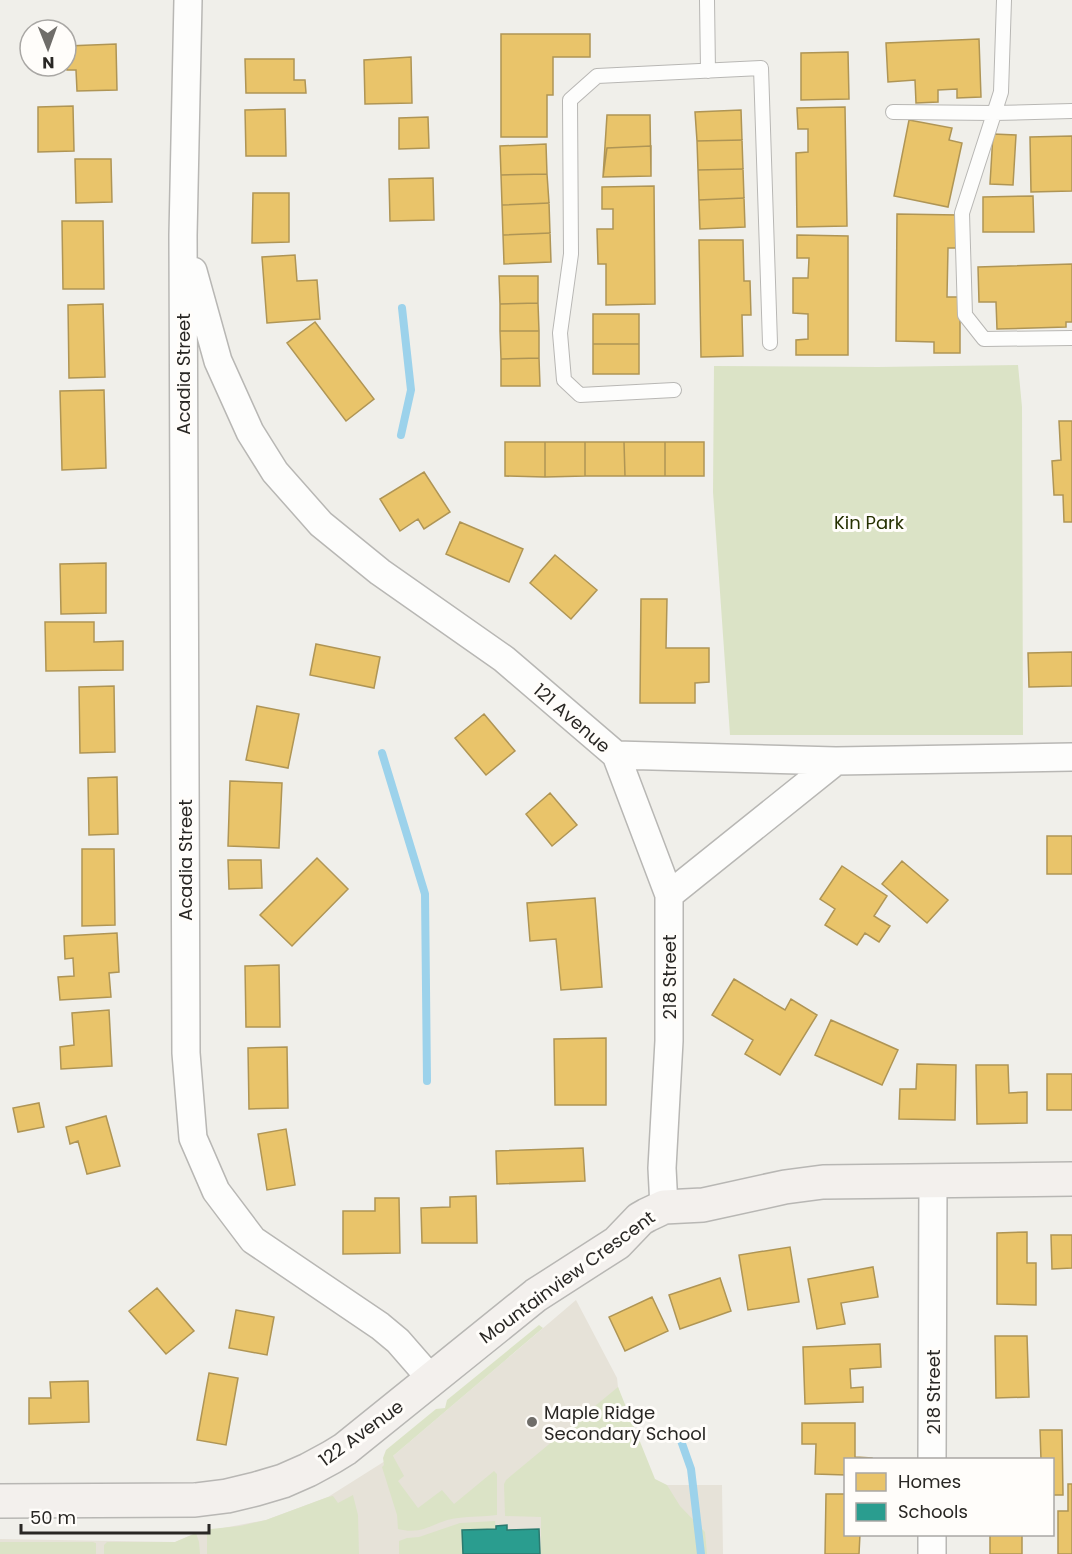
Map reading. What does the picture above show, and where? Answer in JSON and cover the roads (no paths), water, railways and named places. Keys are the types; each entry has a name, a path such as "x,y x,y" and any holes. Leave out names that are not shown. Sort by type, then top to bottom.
{"street":[{"name":"Acadia Street","path":"188,0 183,235 186,1041 193,1138 216,1191 253,1240 380,1326 398,1341 432,1380"},
{"name":"Acadia Street","path":"183,235 218,361 250,432 275,472 321,524 380,572"},
{"name":"121 Avenue","path":"380,572 504,659 616,755 836,761 1072,758"},
{"name":"218 Street","path":"616,755 669,896 669,1041 663,1168 664,1207"},
{"path":"669,896 836,761"},
{"name":"Mountainview Crescent","path":"432,1380 536,1295 610,1248 623,1238 640,1219 664,1207 703,1205 804,1184 1072,1179"},
{"name":"218 Street","path":"932,1458 933,1180"},
{"name":"122 Avenue","path":"0,1501 195,1500 256,1489 308,1470 345,1449 432,1380"},
{"path":"932,1536 932,1554"}],"lane":[{"path":"707,0 708,70"},
{"path":"1004,0 1001,92 962,213 965,315 984,339 1072,338"},
{"path":"674,390 580,395 564,380 560,333 571,254 570,100 597,76 761,68 770,343"},
{"path":"893,112 1072,111"}],"waterway":[{"path":"401,435 411,390 402,308"},
{"path":"382,753 425,894 427,1081"},
{"path":"679,1435 691,1469 701,1554"}],"place":[{"name":"Maple Ridge Secondary School","path":"532,1422"}],"park label":[{"name":"Kin Park","path":"869,522"}]}
